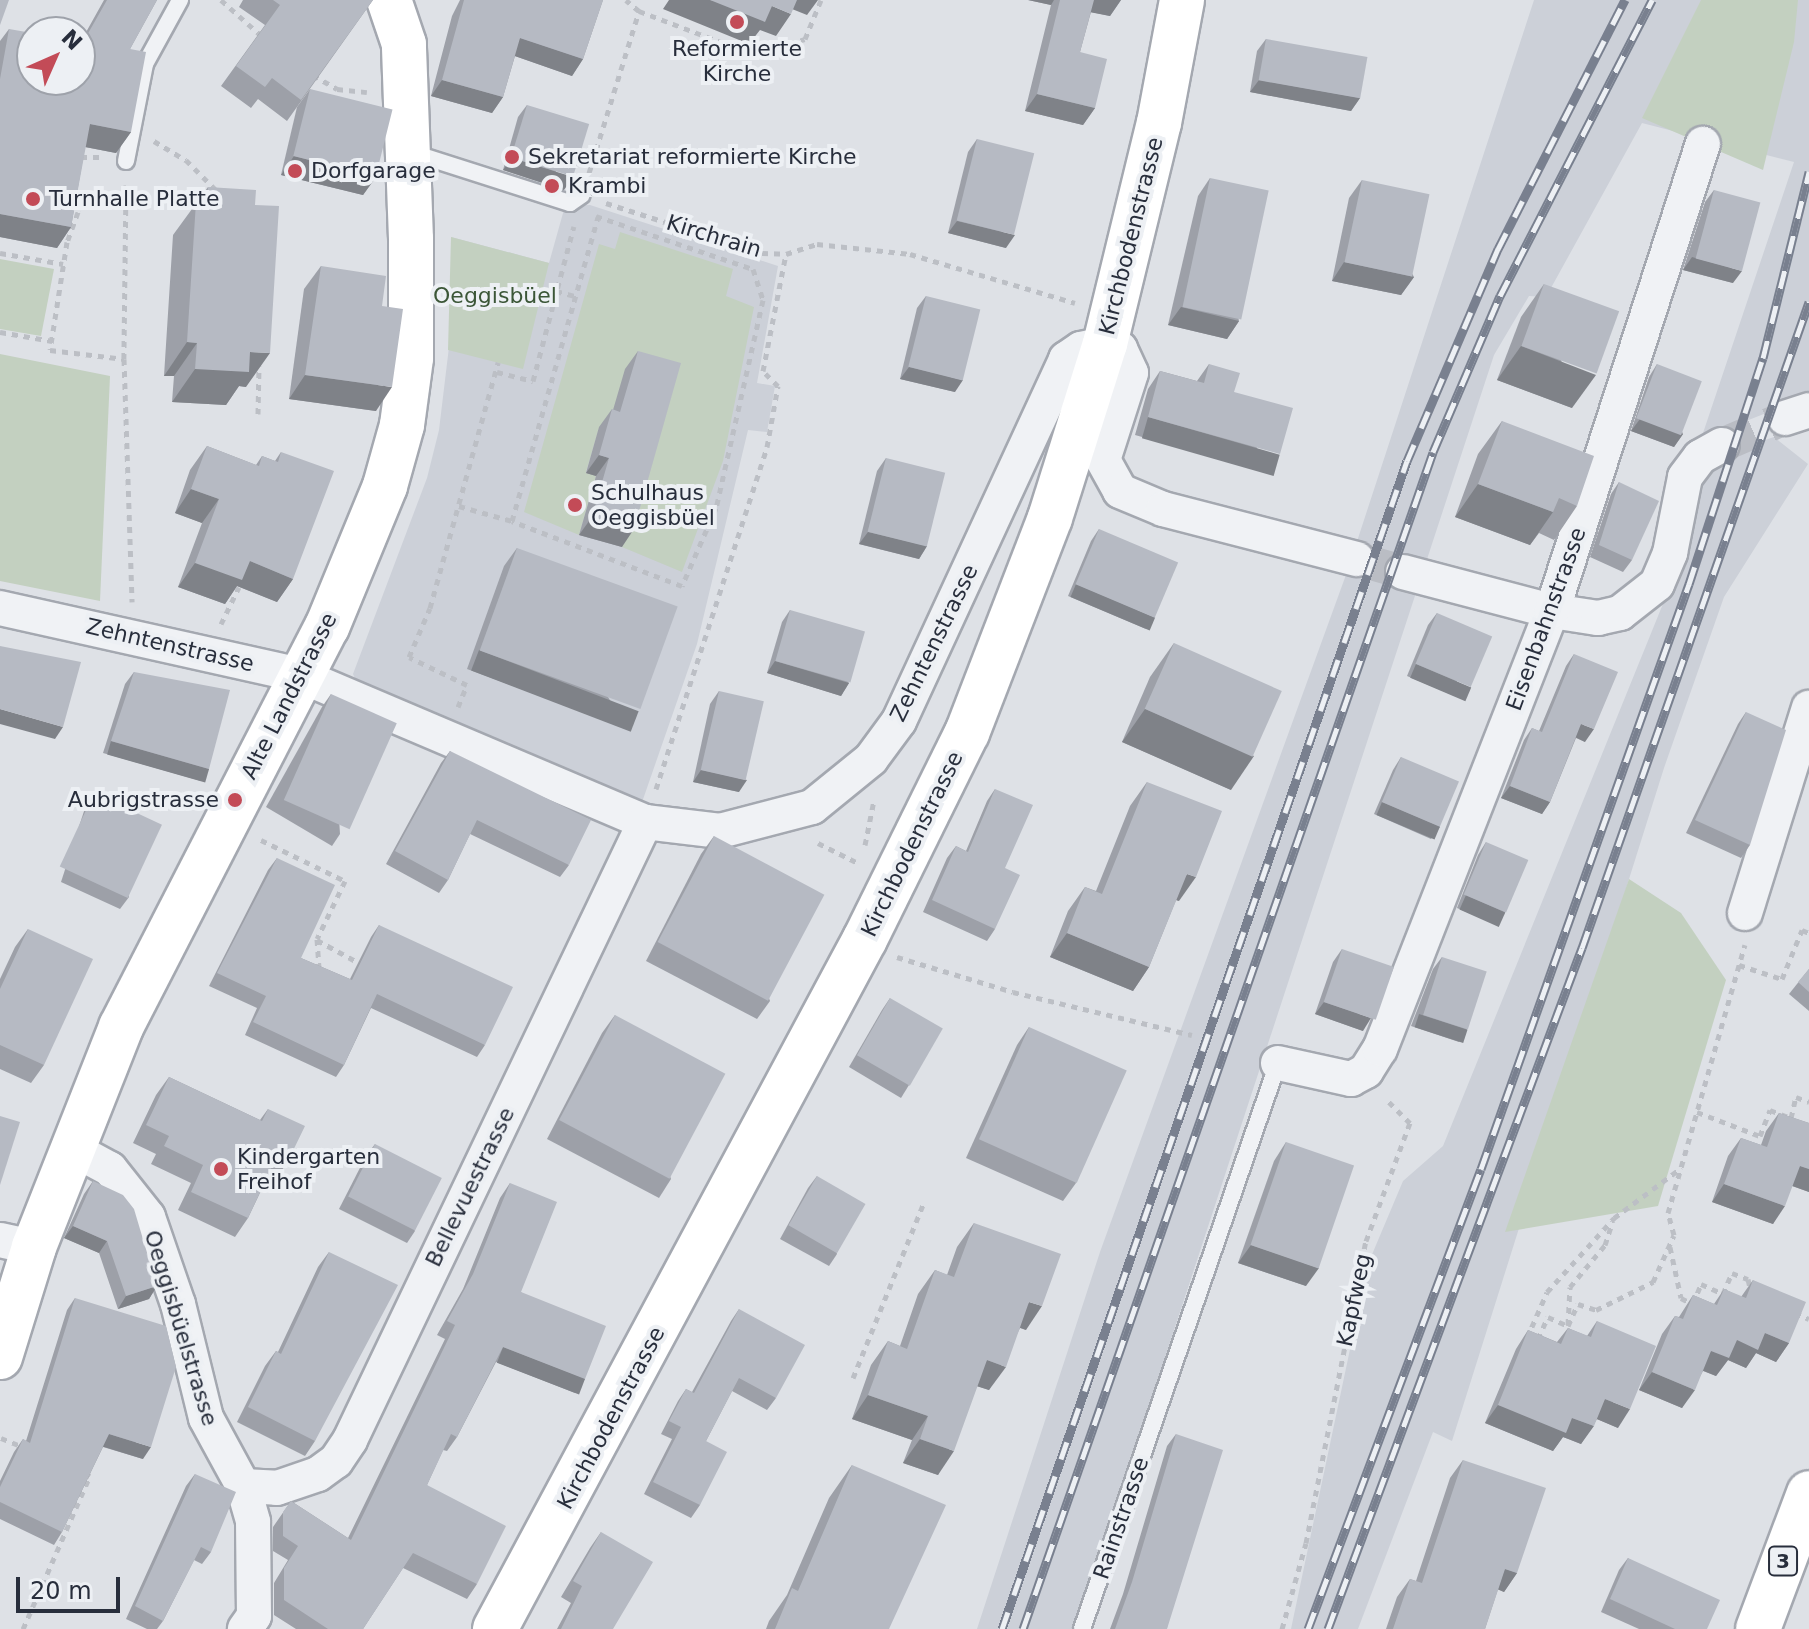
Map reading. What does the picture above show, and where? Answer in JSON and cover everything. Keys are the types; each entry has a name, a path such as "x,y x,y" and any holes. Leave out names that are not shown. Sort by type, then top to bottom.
{"street":[{"name":"Alte Landstrasse","path":"0,1357 17,1244 71,1148 121,1027 299,675 327,627 363,542 402,425 413,293 404,44 389,0"},
{"name":"Kirchbodenstrasse","path":"495,1629 865,939 967,733 1050,518 1105,344 1159,123 1182,0"},
{"name":"Eisenbahnstrasse","path":"1356,1078 1380,1049 1552,611 1703,144"},
{"path":"1105,344 1120,349 1131,373 1103,460 1120,491 1163,509 1357,559"},
{"name":"Zehntenstrasse","path":"0,608 299,675 645,822 720,831 795,814 844,786 899,721 1066,359 1081,349 1105,344"},
{"path":"1403,572 1552,611 1610,616 1644,598 1657,584 1670,553 1685,477 1700,457 1722,445"},
{"path":"1745,913 1809,708"},
{"name":"Bellevuestrasse","path":"243,1486 277,1488 318,1474 336,1461 350,1440 645,822"},
{"path":"1278,1063 1356,1078"},
{"name":"Oeggisbüelstrasse","path":"71,1148 110,1169 148,1217 178,1304 206,1418 243,1486 253,1522 258,1625"},
{"name":"3","path":"1758,1629 1809,1493"}],"lane":[{"path":"126,161 145,64 180,0"},
{"path":"408,151 570,203 580,203"},
{"name":"Rainstrasse","path":"1082,1629 1278,1063"}],"path":[{"path":"221,0 267,40"},
{"path":"626,0 639,11 755,55 805,39 821,0"},
{"path":"497,372 533,381 580,203 639,11"},
{"path":"302,67 337,89 379,94"},
{"path":"144,135 186,160 217,192"},
{"path":"80,166 82,154 126,161 124,359 132,605"},
{"path":"74,191 72,204 78,212 63,264 50,350 124,359"},
{"path":"459,506 512,521 682,586 716,508 763,300 753,269 598,217 580,203"},
{"name":"Kirchrain","path":"580,203 762,253 786,254 817,244 910,254 1073,302"},
{"path":"512,521 598,217"},
{"path":"0,253 63,264"},
{"path":"645,822 739,547 767,447 778,386 763,371 786,254"},
{"path":"556,291 575,296"},
{"path":"0,332 52,341"},
{"path":"258,414 259,354"},
{"path":"467,685 409,657 430,608 498,362"},
{"path":"216,636 239,587"},
{"path":"246,832 345,881 317,939 321,986"},
{"path":"818,843 861,864"},
{"path":"1568,1326 1578,1304 1596,1310 1653,1282 1674,1235 1668,1213 1750,928 1745,913"},
{"path":"1739,965 1782,979 1802,930 1809,933"},
{"path":"317,939 359,963"},
{"path":"888,954 1013,992 1192,1035"},
{"name":"Kapfweg","path":"1282,1629 1306,1543 1366,1241 1410,1123 1398,1107 1356,1078"},
{"path":"1697,1112 1760,1136 1770,1110 1791,1118 1796,1097 1809,1102"},
{"path":"1568,1326 1548,1317 1537,1342 1524,1337 1547,1292 1614,1218 1681,1168"},
{"path":"853,1378 924,1202"},
{"path":"1568,1326 1570,1287 1605,1245 1614,1218"},
{"path":"1669,1246 1681,1298 1693,1304 1701,1284 1723,1294 1732,1273 1748,1279 1752,1295"},
{"path":"1780,1307 1809,1319"},
{"path":"1,1438 27,1449"},
{"path":"23,1629 90,1476 78,1470"}],"shaded area":[{"path":"1534,0 1809,0 1809,396 1701,439 1794,162 1642,123 1546,297 1529,296 1494,355 1076,1629 977,1629 1100,1252 1347,572"},
{"name":"Schulhaus Oeggisbüel","path":"590,205 778,266 757,383 775,386 767,432 748,430 697,644 640,808 357,683 353,674 427,478 439,430 452,322 451,237 549,263 565,206"},
{"path":"1774,437 1808,464 1724,597 1664,768 1452,1441 1433,1432 1358,1629 1291,1629 1368,1264 1403,1181 1443,1146 1684,552 1702,470 1723,454"}],"green space":[{"path":"1701,0 1798,0 1794,42 1763,170 1642,118"},
{"path":"620,232 733,269 726,296 754,307 723,461 682,572 622,547 668,382 608,430 599,428 586,472 596,476 579,535 524,512 599,244 615,249"},
{"name":"Oeggisbüel","path":"451,237 549,263 523,369 448,350"},
{"path":"0,259 54,269 41,336 0,329"},
{"path":"0,354 110,376 100,601 0,581"},
{"path":"1629,879 1681,913 1726,980 1658,1206 1505,1232"}],"building":[{"path":"0,0 9,0 0,25"},
{"path":"107,0 157,0 130,49 146,52 131,132 90,124 71,227 0,214 0,79 9,29 16,30 16,96 96,96 96,19"},
{"path":"273,0 373,0 301,100 272,78 265,87 236,66 280,5"},
{"path":"464,0 603,0 583,59 520,38 503,97 442,80"},
{"path":"710,0 797,0 791,14 772,6 765,22"},
{"path":"1060,0 1094,0 1080,52 1107,59 1095,108 1037,94"},
{"path":"1266,39 1367,57 1360,98 1259,80"},
{"path":"310,89 392,110 376,177 293,156"},
{"path":"527,105 589,124 573,177 511,158"},
{"path":"977,139 1034,153 1014,235 957,221"},
{"path":"1210,178 1269,190 1241,320 1183,307"},
{"path":"1362,180 1429,194 1412,277 1345,262"},
{"path":"208,187 256,190 255,205 279,206 270,353 250,352 249,372 195,369 197,343 187,342 196,202 207,202"},
{"path":"1714,190 1760,202 1742,271 1696,259"},
{"path":"321,266 386,276 382,306 403,309 392,387 305,375"},
{"path":"1544,284 1619,311 1597,373 1521,346"},
{"path":"926,296 980,310 963,380 908,367"},
{"path":"638,351 681,363 634,529 592,517 609,458 599,455 612,409 620,412"},
{"path":"1209,364 1240,373 1234,392 1293,408 1280,454 1148,417 1160,371 1204,383"},
{"path":"1657,364 1702,381 1681,435 1636,418"},
{"path":"1502,421 1594,456 1577,506 1559,498 1553,512 1478,484"},
{"path":"207,446 259,466 262,456 278,462 281,452 334,471 293,579 250,561 242,580 195,563 219,499 191,489"},
{"path":"886,458 945,473 927,546 868,532"},
{"path":"1619,482 1659,501 1632,560 1599,545"},
{"path":"1099,529 1178,563 1155,618 1076,584"},
{"name":"Schulhaus Oeggisbüel","path":"517,548 678,606 640,709 480,650"},
{"path":"790,610 865,631 850,682 775,661"},
{"path":"1437,613 1492,636 1471,687 1416,664"},
{"path":"1174,643 1282,691 1253,757 1145,709"},
{"path":"0,646 81,662 63,727 0,709"},
{"path":"1574,654 1618,672 1594,729 1581,724 1550,802 1510,786 1532,728 1542,732"},
{"path":"134,672 230,690 209,769 111,741"},
{"path":"719,691 764,701 746,780 701,770"},
{"path":"331,694 397,723 350,829 284,800"},
{"path":"1746,712 1786,730 1750,845 1695,820"},
{"path":"450,751 591,820 569,865 477,820 448,880 395,851"},
{"path":"1401,757 1459,782 1440,827 1382,802"},
{"path":"1147,782 1222,811 1196,877 1187,874 1149,967 1067,933 1085,887 1102,894"},
{"path":"995,789 1033,805 1005,868 1020,875 995,929 932,900 956,846 968,852"},
{"path":"94,793 162,825 128,898 60,866"},
{"path":"714,836 824,895 768,1001 658,942"},
{"path":"1486,842 1528,860 1506,912 1464,894"},
{"path":"277,858 335,885 301,958 352,980 379,925 513,987 485,1045 377,994 344,1065 253,1022 266,996 217,973"},
{"path":"28,929 93,959 44,1065 0,1045 0,989"},
{"path":"1342,949 1394,967 1376,1020 1324,1002"},
{"path":"1442,957 1487,972 1468,1030 1423,1015"},
{"path":"1809,969 1809,992 1798,982"},
{"path":"890,998 943,1028 910,1086 857,1055"},
{"path":"615,1015 725,1074 670,1179 559,1120"},
{"path":"1029,1027 1127,1071 1077,1183 979,1139"},
{"name":"Kindergarten Freihof","path":"169,1077 262,1121 268,1109 305,1126 288,1161 277,1156 248,1218 191,1192 203,1165 164,1146 169,1136 146,1125"},
{"path":"1779,1113 1809,1123 1809,1169 1800,1166 1785,1206 1724,1184 1741,1138 1767,1147"},
{"path":"0,1116 20,1122 0,1185"},
{"path":"1286,1142 1354,1165 1319,1269 1251,1245"},
{"path":"375,1144 442,1178 415,1231 348,1197"},
{"path":"817,1176 865,1204 837,1253 788,1225"},
{"path":"93,1181 123,1195 134,1209 157,1286 126,1296 107,1241 73,1226"},
{"path":"510,1183 557,1202 521,1292 606,1326 585,1379 503,1347 457,1437 451,1434 427,1485 506,1526 477,1584 413,1553 363,1629 328,1629 284,1600 284,1568 298,1546 283,1536 283,1512 291,1501 351,1540 455,1325 447,1321 473,1274"},
{"path":"974,1223 1061,1254 1042,1306 1029,1302 1006,1367 987,1360 954,1451 920,1439 928,1416 868,1395 888,1341 907,1349 935,1270 954,1277"},
{"path":"329,1252 398,1285 315,1441 248,1407 276,1351 281,1354"},
{"path":"1753,1280 1806,1302 1789,1343 1765,1333 1758,1350 1737,1340 1729,1358 1711,1351 1695,1390 1652,1372 1675,1316 1683,1319 1693,1295 1717,1305 1724,1289 1746,1298"},
{"path":"75,1298 166,1326 176,1367 151,1447 109,1434 62,1532 0,1502 0,1487 23,1439 30,1443"},
{"path":"739,1309 805,1345 776,1398 739,1378 706,1441 727,1452 700,1505 653,1482 681,1427 669,1421 686,1389 694,1393"},
{"path":"1597,1321 1656,1346 1630,1409 1605,1399 1594,1426 1572,1418 1566,1433 1498,1405 1528,1330 1561,1344 1568,1328 1591,1337"},
{"path":"1176,1434 1223,1450 1167,1629 1115,1629 1132,1582"},
{"path":"1463,1460 1546,1488 1517,1573 1505,1569 1485,1629 1393,1629 1410,1579 1422,1583"},
{"path":"852,1465 946,1505 889,1629 775,1629 792,1588 798,1591"},
{"path":"195,1474 236,1492 211,1552 201,1547 163,1621 135,1606"},
{"path":"601,1532 653,1562 613,1629 561,1629 582,1586 573,1581"},
{"path":"1628,1558 1720,1600 1707,1629 1675,1629 1610,1599"}],"tunnel":[{"path":"1722,445 1785,418"},
{"path":"1357,559 1403,572"}],"railway":[{"path":"1002,1629 1407,461 1498,249 1625,0"},
{"path":"1023,1629 1433,452 1500,296 1652,0"},
{"path":"1308,1629 1481,1169 1689,584 1763,358 1809,172"},
{"path":"1328,1629 1582,948 1809,302"}],"place":[{"name":"Reformierte Kirche","path":"737,22"},
{"name":"Sekretariat reformierte Kirche","path":"512,157"},
{"name":"Dorfgarage","path":"295,171"},
{"name":"Krambi","path":"552,186"},
{"name":"Turnhalle Platte","path":"33,199"},
{"name":"Schulhaus Oeggisbüel","path":"575,505"},
{"name":"Aubrigstrasse","path":"235,800"},
{"name":"Kindergarten Freihof","path":"221,1169"}]}
